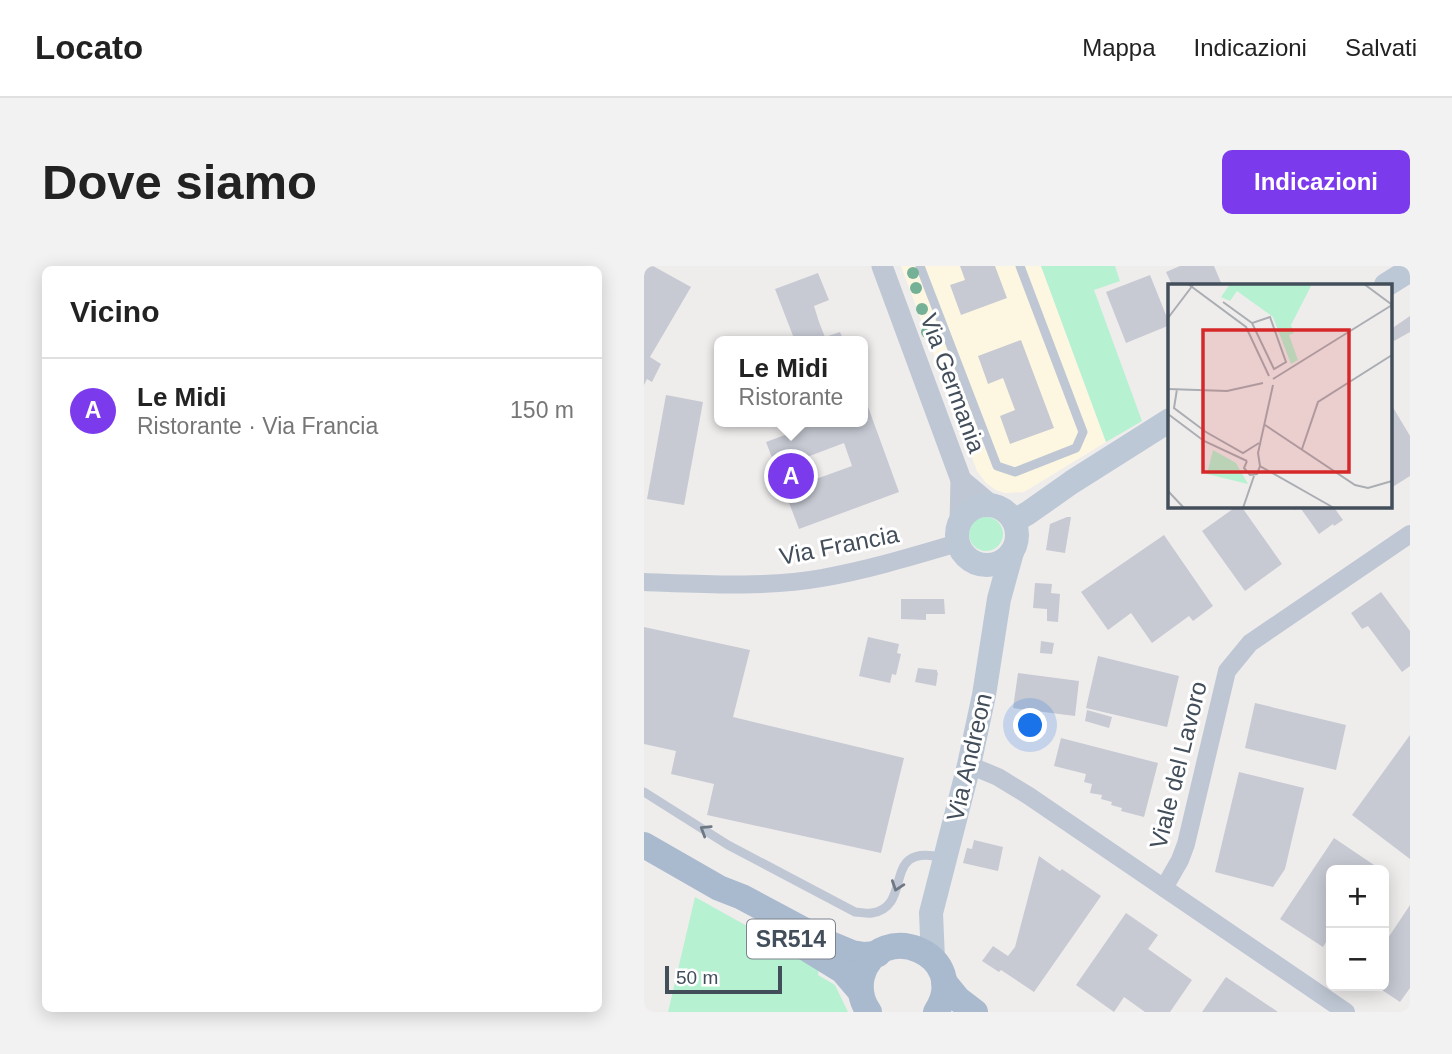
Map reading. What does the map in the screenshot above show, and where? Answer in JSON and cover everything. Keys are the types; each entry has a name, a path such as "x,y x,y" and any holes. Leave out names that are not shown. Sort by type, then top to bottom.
{"main road":[{"path":"1387,284 1410,270"},
{"path":"1014,521 1168,421"},
{"path":"983,505 992,506 1001,508 1014,521 1017,537 1012,552 1006,559 990,565 967,557 959,533 966,514 983,505"},
{"name":"Via Andreon","path":"938,971 931,913 969,765 984,695 999,599 1012,552"},
{"path":"981,564 999,599"},
{"name":"SR514","path":"644,845 719,888 852,953 864,955 906,946 925,952 958,999 975,1012"},
{"name":"SR514","path":"719,888 737,905 844,971 865,1002"},
{"path":"887,950 931,913"},
{"name":"SR514","path":"865,1002 862,979 865,969 870,961 887,950"},
{"path":"936,1012 944,996 938,971"}],"street":[{"name":"Via Germania","path":"882,266 961,480 992,506"},
{"path":"959,533 961,480"},
{"name":"Via Francia","path":"644,582 771,584 821,578 919,555 959,533"},
{"name":"Viale del Lavoro","path":"1164,888 1186,844 1227,671 1250,643 1410,534"},
{"path":"969,765 998,777 1028,796 1346,1012"}],"lane":[{"path":"920,266 997,466 1015,472 1076,448 1083,432 1020,266"},
{"path":"644,792 728,845 855,912 871,913 882,909 892,900 904,864 913,856 931,854 946,858"}],"shaded area":[{"path":"901,266 1041,266 1106,442 1024,492 1005,493 986,483 977,471"}],"green space":[{"path":"1041,266 1115,266 1120,281 1094,290 1142,421 1106,442"},
{"path":"986,517 998,522 1003,534 998,546 986,551 974,546 969,534 974,522"},
{"path":"695,897 819,966 818,975 835,985 848,1012 668,1012"}],"building":[{"path":"644,266 653,266 691,287 650,357 661,364 652,382 647,379 644,385"},
{"path":"960,266 995,266 1007,298 961,315 950,285 965,280"},
{"path":"1180,266 1214,266 1222,284 1172,284 1166,272"},
{"path":"818,273 829,300 814,306 825,336 793,336 775,289"},
{"path":"1150,275 1168,326 1126,343 1106,292"},
{"path":"1410,316 1410,332 1394,341 1392,328"},
{"path":"1021,340 1054,428 1010,444 1000,416 1015,410 1003,378 988,384 978,356"},
{"path":"666,395 703,402 684,505 647,499"},
{"path":"1392,406 1410,436 1410,476 1392,487"},
{"path":"868,407 899,492 799,529 766,442 806,427 868,427","holes":["844,443 852,466 816,479 807,457"]},
{"path":"1234,508 1242,508 1282,564 1245,591 1202,531"},
{"path":"1300,508 1334,508 1343,520 1319,534"},
{"path":"1071,517 1065,553 1046,550 1050,524"},
{"path":"1164,535 1213,606 1193,621 1189,616 1152,643 1131,613 1108,630 1081,592"},
{"path":"1035,583 1052,584 1051,593 1060,594 1058,622 1047,621 1047,609 1033,608"},
{"path":"1381,592 1410,631 1410,666 1402,672 1368,626 1362,629 1351,613"},
{"path":"901,599 944,599 945,614 926,614 926,620 901,619"},
{"path":"644,627 750,650 733,717 904,758 881,853 707,815 714,784 671,774 676,751 644,744"},
{"path":"868,637 899,644 897,653 901,654 896,675 892,674 890,683 859,676"},
{"path":"1041,641 1054,643 1052,654 1040,653"},
{"path":"1098,656 1179,676 1167,727 1086,708"},
{"path":"918,668 937,670 936,686 915,682"},
{"path":"1018,673 1079,681 1075,716 1013,708"},
{"path":"1255,703 1346,725 1336,770 1245,748"},
{"path":"1087,710 1112,717 1109,728 1085,721"},
{"path":"1410,735 1410,859 1352,815"},
{"path":"1061,738 1158,763 1144,817 1121,811 1122,808 1111,805 1112,802 1101,799 1102,795 1090,793 1092,784 1084,782 1086,774 1054,766"},
{"path":"1239,772 1304,788 1285,869 1273,887 1215,872"},
{"path":"1334,838 1374,865 1326,865 1326,942 1323,947 1280,919"},
{"path":"974,840 1003,847 998,871 963,863 967,848 972,849"},
{"path":"1039,856 1101,896 1034,992 982,961 993,946 1008,956 1015,947"},
{"path":"1410,905 1410,988 1400,1002 1384,991 1389,991 1389,936"},
{"path":"1126,913 1158,935 1148,949 1192,980 1170,1012 1145,1012 1124,997 1114,1012 1076,985"},
{"path":"1226,977 1278,1012 1202,1012"}],"place":[{"name":"Le Midi","path":"791,476"}]}
